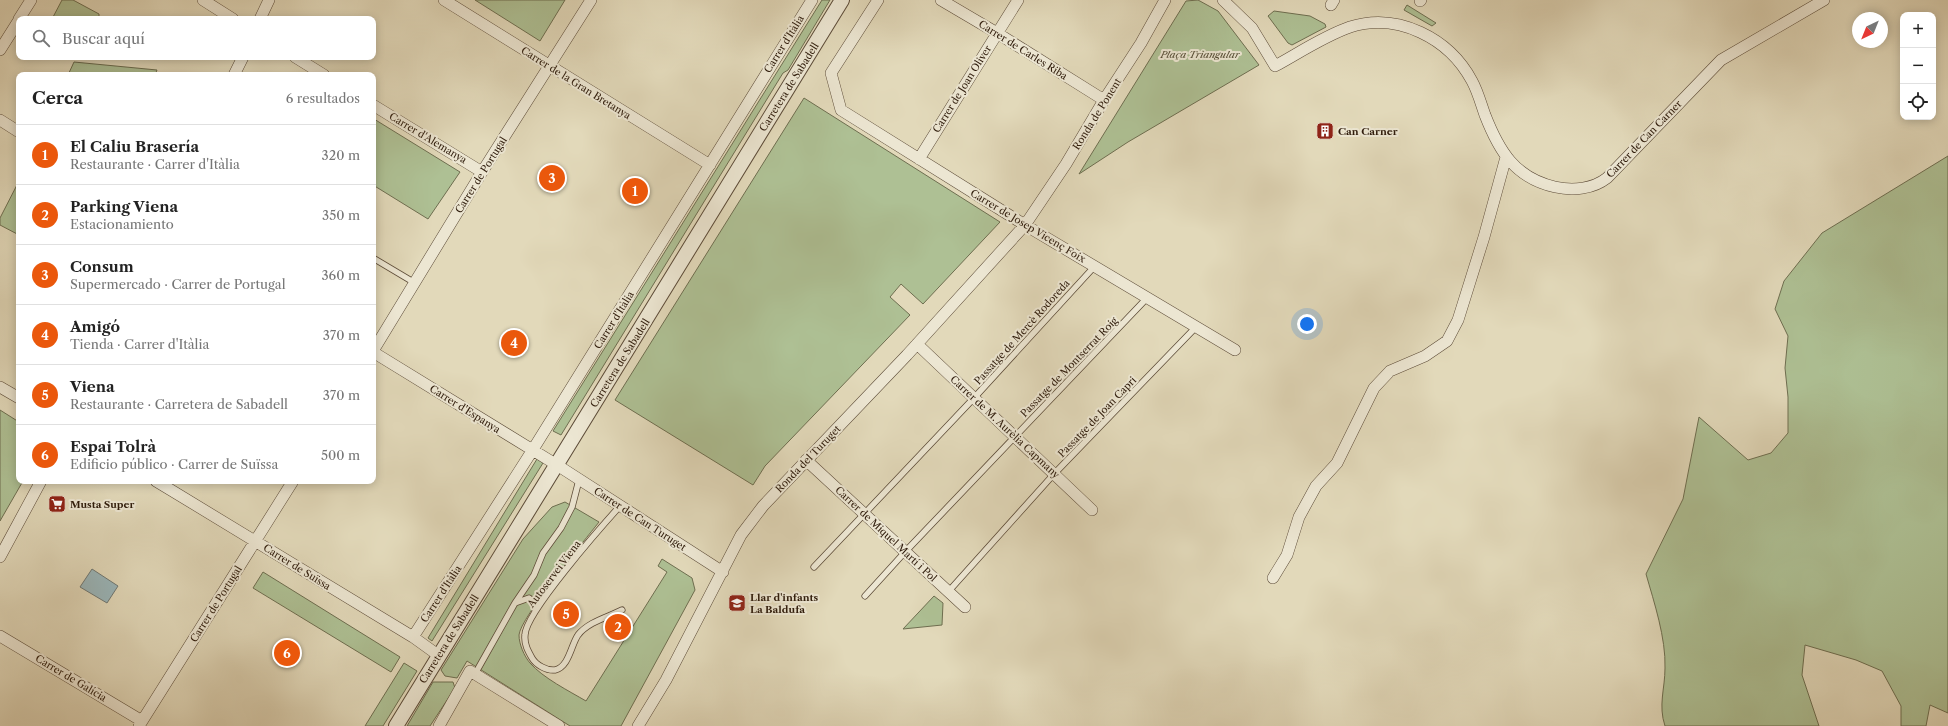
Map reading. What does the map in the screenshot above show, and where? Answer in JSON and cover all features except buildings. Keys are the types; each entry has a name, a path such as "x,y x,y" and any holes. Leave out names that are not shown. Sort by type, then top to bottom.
{"street":[{"path":"21,16 31,0"},
{"path":"202,0 228,16"},
{"path":"261,16 269,0"},
{"name":"Carrer de la Gran Bretanya","path":"444,0 710,165"},
{"name":"Carrer de Portugal","path":"376,347 482,172 550,67 591,0"},
{"name":"Carrer d'Itàlia","path":"413,637 532,451 812,0"},
{"name":"Carretera de Sabadell","path":"396,726 438,655 557,465 842,0"},
{"name":"Carrer de Josep Vicenç Foix","path":"878,0 831,73 841,110 1025,226 1235,350"},
{"name":"Carrer de Carles Riba","path":"941,0 1104,100"},
{"name":"Carrer de Joan Oliver","path":"920,159 1018,0"},
{"name":"Ronda de Ponent","path":"1025,226 1066,164 1104,100 1141,43 1165,0"},
{"name":"Carrer de Can Carner","path":"1223,0 1252,28 1275,66 1324,39 1350,27 1367,23 1384,22 1400,25 1426,35 1446,49 1463,67 1473,82 1498,146 1506,157 1531,178 1549,185 1570,188 1598,184 1619,166 1721,60 1824,0"},
{"path":"0,50 16,24"},
{"path":"236,72 242,60"},
{"path":"300,60 319,72"},
{"name":"Carrer d'Alemanya","path":"376,107 482,172"},
{"path":"0,120 16,130"},
{"path":"1273,578 1287,554 1299,517 1316,486 1337,463 1374,388 1390,371 1425,356 1447,341 1458,320 1506,157"},
{"name":"Ronda del Turuget","path":"638,726 666,680 741,535 763,506 917,344 1025,226"},
{"name":"Carrer de M. Aurèlia Capmany","path":"917,344 1092,510"},
{"name":"Carrer d'Espanya","path":"376,354 557,465"},
{"path":"0,387 16,396"},
{"name":"Carrer de Miquel Martí i Pol","path":"806,460 965,608"},
{"name":"Carrer de Can Turuget","path":"557,465 723,572"},
{"path":"0,557 39,484"},
{"name":"Carrer de Suïssa","path":"161,484 413,637 438,655"},
{"name":"Carrer de Portugal","path":"141,723 291,484"},
{"name":"Carrer de Galícia","path":"0,636 141,723"},
{"path":"440,726 472,673 558,726"}],"lane":[{"path":"376,260 415,283"},
{"name":"Passatge de Mercè Rodoreda","path":"814,567 974,398 1094,267"},
{"name":"Passatge de Montserrat Roig","path":"865,596 1147,298"},
{"name":"Passatge de Joan Capri","path":"948,592 1054,474 1196,327"},
{"path":"472,673 534,575 543,553 561,528 572,507 579,480"},
{"name":"Autoservei Viena","path":"620,506 540,605 524,634 527,650 534,662 547,670 556,670 565,663 578,635 587,626 622,610"},
{"path":"515,603 529,598 536,604"}],"green space":[{"path":"62,0 73,0 99,14 99,16 54,16"},
{"path":"475,0 565,0 540,41"},
{"path":"822,0 830,0 788,70 783,73 561,435 553,431"},
{"name":"Plaça Triangular","path":"1198,0 1218,11 1259,65 1128,142 1079,174 1186,1"},
{"path":"1407,5 1436,23 1432,26 1404,10"},
{"path":"1274,11 1310,16 1325,24 1326,27 1292,45 1288,43 1268,16"},
{"path":"74,62 157,70 156,72 69,72"},
{"path":"804,98 1000,222 923,304 901,284 890,297 910,315 765,466 753,485 615,400"},
{"path":"376,120 460,172 428,219 376,187"},
{"path":"1948,156 1948,713 1930,705 1926,726 1901,726 1901,706 1882,671 1856,660 1805,645 1802,675 1819,726 1665,726 1662,711 1665,676 1664,645 1659,620 1646,574 1683,499 1699,417 1748,460 1771,453 1788,433 1788,397 1785,368 1788,336 1775,309 1784,281 1822,233"},
{"path":"16,187 16,233 0,225 0,218"},
{"path":"0,410 16,420 16,484 21,484 0,521"},
{"path":"537,459 543,463 432,641 428,638"},
{"path":"565,502 599,522 541,597 522,626 519,635 521,646 528,660 535,669 549,679 586,701 667,572 658,566 662,559 692,578 695,590 621,726 570,726 467,661 457,678 445,676 441,670 523,539 552,507"},
{"path":"263,572 400,657 391,672 253,588"},
{"path":"934,596 943,603 942,625 903,629"},
{"path":"404,663 417,671 383,726 365,726"},
{"path":"433,682 453,682 455,688 430,726 407,726"}],"water":[{"path":"92,569 118,586 107,603 80,587"}],"place":[{"name":"Can Carner","path":"1325,131"},
{"name":"Consum","path":"552,178"},
{"name":"El Caliu Brasería","path":"635,191"},
{"name":"Amigó","path":"514,343"},
{"name":"Musta Super","path":"57,504"},
{"name":"Llar d'infants La Baldufa","path":"737,603"},
{"name":"Viena","path":"566,614"},
{"name":"Parking Viena","path":"618,627"},
{"name":"Espai Tolrà","path":"287,653"}]}
